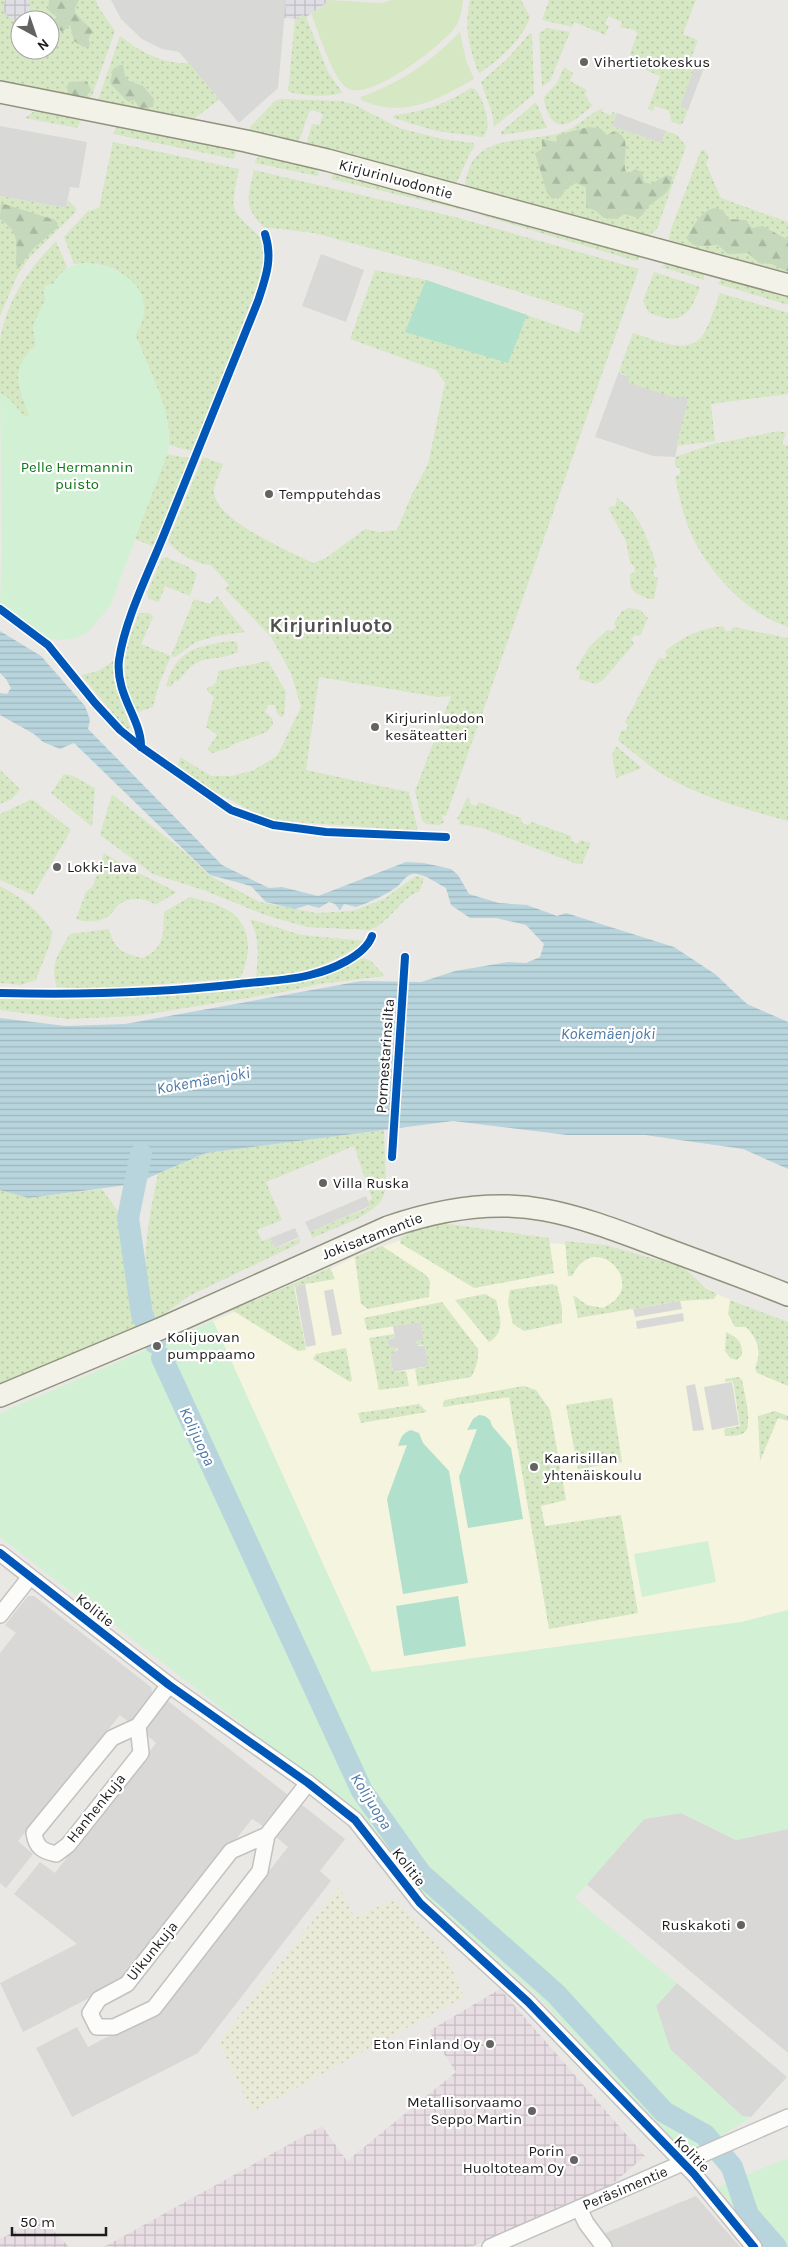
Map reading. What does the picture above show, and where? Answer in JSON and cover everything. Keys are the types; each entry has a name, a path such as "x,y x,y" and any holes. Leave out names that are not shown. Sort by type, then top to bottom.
{"street":[{"name":"Kirjurinluodontie","path":"0,92 246,141 327,160 788,285"},
{"name":"Jokisatamantie","path":"0,1396 160,1329 388,1227 416,1217 473,1207 544,1209 590,1221 788,1295"},
{"name":"Kolitie","path":"0,1553 169,1685 308,1783 355,1820 420,1903 528,2002 682,2164 694,2174 754,2247"},
{"path":"0,1615 30,1577"},
{"name":"Hanhenkuja","path":"138,1726 141,1753 68,1845 56,1854 43,1851 36,1843 34,1833 112,1738 138,1726 169,1685"},
{"name":"Uikunkuja","path":"267,1835 231,1851 127,1984 99,1999 90,2013 98,2027 114,2028 154,2008 260,1871 267,1835 308,1783"},
{"name":"Peräsimentie","path":"490,2247 788,2117"},
{"path":"579,2208 599,2244"}],"shaded area":[{"path":"5,0 30,0 30,10 10,10 10,19 3,11"},
{"path":"111,0 286,0 278,88 239,123 179,52 162,49 142,39 121,19"},
{"path":"286,0 328,0 306,17 303,15 295,19 284,18"},
{"path":"695,65 704,68 688,110 680,107"},
{"path":"617,113 666,131 661,143 612,126"},
{"path":"0,126 87,142 79,188 70,187 66,208 0,196"},
{"path":"321,254 364,270 346,322 302,306"},
{"path":"619,371 621,374 686,397 688,401 675,457 653,456 595,437"},
{"path":"366,1196 370,1206 310,1232 305,1222"},
{"path":"295,1228 299,1237 275,1248 270,1238"},
{"name":"Kaarisillan yhtenäiskoulu","path":"417,1234 604,1247 685,1273 717,1294 788,1324 788,1610 742,1622 372,1672 213,1321 294,1287 355,1257"},
{"path":"305,1284 316,1345 306,1347 295,1286"},
{"path":"333,1289 342,1334 332,1336 324,1291"},
{"path":"680,1301 682,1309 635,1317 633,1309"},
{"path":"683,1313 684,1321 637,1329 636,1321"},
{"path":"421,1322 424,1340 418,1346 425,1346 429,1366 393,1372 390,1353 398,1350 397,1347 389,1347 387,1339 395,1338 393,1326"},
{"path":"732,1382 739,1425 712,1430 704,1387"},
{"path":"695,1384 704,1430 693,1431 686,1386"},
{"path":"28,1596 34,1596 151,1687 152,1692 130,1723 120,1715 18,1841 33,1854 6,1888 0,1883 0,1653 16,1633 5,1625"},
{"path":"168,1701 288,1795 263,1826 252,1819 126,1979 23,2032 0,1983 77,1944 14,1894 40,1862 55,1873 156,1743 143,1732"},
{"path":"301,1804 345,1839 320,1871 331,1881 198,2053 72,2117 36,2048 77,2027 88,2047 159,2010 288,1847 276,1837"},
{"path":"681,1813 736,1840 788,1829 788,2053 586,1884 644,1819"},
{"path":"339,1887 355,1918 394,1899 444,1951 464,1997 252,2112 219,2042"},
{"path":"677,1983 787,2077 751,2117 742,2116 670,2049 656,2006"},
{"path":"500,1989 645,2156 611,2185 471,2247 104,2247 322,2126 347,2161 456,2072 429,2031"},
{"path":"696,2196 740,2247 613,2247 603,2234"},
{"path":"41,2218 69,2247 0,2247 0,2239"}],"green space":[{"path":"0,0 5,0 4,9 6,15 10,18 10,60 60,60 60,10 28,10 30,0 96,0 99,8 115,31 89,104 0,83"},
{"path":"49,0 79,0 75,13 93,31 88,38 89,47 83,47 74,41 70,25 62,32 60,30 60,10 48,10"},
{"path":"328,0 381,3 392,0 463,0 458,23 437,45 388,80 372,87 358,90 347,88 341,83 326,53 311,13 325,5"},
{"path":"470,0 521,0 530,17 522,33 510,48 480,73 475,63 468,37 467,19"},
{"path":"549,0 696,0 683,34 698,40 690,61 696,63 680,107 688,110 683,123 680,125 671,121 669,111 655,106 653,111 648,109 660,76 646,70 645,67 631,59 630,54 637,34 635,30 620,27 622,22 608,16 605,24 609,26 605,35 574,22 572,27 542,20"},
{"path":"303,15 306,17 328,72 342,92 338,94 315,96 288,91 295,19"},
{"path":"547,28 570,32 550,81 542,87 539,33"},
{"path":"460,32 466,60 474,79 433,100 405,107 391,108 361,100 361,97 390,85 426,62"},
{"path":"530,33 532,34 534,94 494,127 493,116 481,82 508,58"},
{"path":"120,36 152,56 179,63 189,63 219,100 192,120 96,106"},
{"path":"123,65 125,76 129,81 143,86 154,99 153,107 140,108 134,100 128,102 110,83 113,69"},
{"path":"564,67 573,73 570,81 587,90 585,94 593,105 572,122 560,124 550,117 544,97 557,83"},
{"path":"87,81 91,90 84,100 65,97 69,82"},
{"path":"471,88 475,89 478,94 486,113 488,127 483,137 436,131 393,118 394,115 415,112 434,106 452,99"},
{"path":"280,99 341,101 353,104 399,128 442,139 473,143 475,146 457,182 453,184 306,146 312,124 320,125 323,114 312,110 309,112 298,144 251,132 250,127 275,101"},
{"path":"536,102 547,128 501,135 501,132"},
{"path":"603,108 602,112 611,115 613,112 617,113 612,126 661,143 666,131 677,135 686,146 657,229 647,237 465,187 469,169 477,156 488,148 501,143 563,132"},
{"path":"33,112 57,112 82,118 77,128 25,118"},
{"path":"117,126 237,149 234,159 113,134"},
{"path":"588,127 600,128 607,135 615,131 621,134 626,144 626,172 631,172 635,169 642,172 644,182 651,184 667,175 672,177 669,188 663,196 651,204 639,218 624,214 617,219 604,218 596,211 586,207 586,187 576,183 566,189 561,197 552,199 547,193 535,153 542,149 542,139 556,142 558,135"},
{"path":"113,142 239,169 234,195 235,209 243,221 262,239 264,260 260,279 196,445 191,451 169,445 167,418 163,404 135,334 142,321 144,312 143,303 136,288 130,280 114,269 95,264 74,264 64,237 88,211 99,208"},
{"path":"701,150 704,150 709,156 706,164 721,198 788,222 788,278 672,245 669,240 670,232"},
{"path":"261,155 314,165 319,174 317,176 255,163 256,159"},
{"path":"254,170 455,217 639,269 446,816 442,815 444,822 440,825 426,824 422,820 415,791 451,696 438,697 319,677 306,770 409,792 418,831 269,820 202,785 178,765 180,757 211,776 232,776 254,770 277,756 301,707 291,673 271,637 225,589 229,585 211,565 199,563 187,557 176,550 168,541 203,457 223,464 214,493 218,504 227,514 256,534 313,563 326,558 365,529 380,532 397,530 412,494 428,464 445,383 436,370 350,339 375,270 426,280 579,333 584,313 441,267 314,233 263,227 252,213 249,201"},
{"path":"334,172 465,208 463,210 331,179"},
{"path":"0,196 66,208 68,200 76,208 76,212 29,258 17,276 0,316"},
{"path":"1,203 55,220 58,224 56,229 33,249 19,267 16,265 16,239 7,224 0,219"},
{"path":"714,208 723,210 728,219 746,220 752,228 763,226 788,240 788,272 772,264 759,263 748,253 728,254 718,245 700,246 690,242 687,238 692,228 705,213"},
{"path":"485,210 635,252 639,259 636,261 480,215"},
{"path":"56,241 67,267 53,284 45,286 44,294 46,298 33,326 36,346 29,351 22,396 30,415 25,417 8,398 0,393 0,342 7,313 20,287"},
{"path":"670,261 704,272 704,280 661,267"},
{"name":"Pelle Hermannin puisto","path":"79,264 106,267 129,278 137,287 142,297 144,308 142,321 135,334 164,407 169,437 168,452 110,606 88,632 76,638 61,640 47,638 0,604 2,553 0,393 8,398 25,417 29,415 19,387 19,370 27,354 36,346 33,326 46,298 43,291 70,267"},
{"path":"654,272 700,287 692,305 682,316 668,318 648,312 643,301"},
{"path":"723,276 788,292 788,305 718,284"},
{"path":"426,280 527,315 508,363 405,332"},
{"path":"720,293 788,313 788,394 711,404 715,441 676,446 688,401 686,397 682,396 678,399 629,383 628,377 619,371 633,333 671,345 681,346 698,340 704,333"},
{"path":"779,431 786,433 782,444 788,446 788,627 757,612 742,601 716,574 696,544 689,529 675,477 680,474 680,469 675,466 675,457 713,444"},
{"path":"159,453 189,458 190,461 156,545 152,546 98,524"},
{"path":"617,498 632,511 643,529 651,548 657,567 653,570 654,576 658,578 654,599 648,599 638,594 632,588 630,574 635,572 634,566 630,563 626,541 609,510 609,507 615,506"},
{"path":"165,557 187,566 197,574 190,596 165,586 159,602 149,599 147,593 161,560"},
{"path":"217,596 245,632 216,636 196,642 175,657 171,656 194,599 210,604"},
{"path":"629,608 640,610 648,618 640,636 635,635 631,639 634,644 603,680 596,684 579,679 580,671 575,670 589,647 607,630 612,631 616,627 614,623 622,611"},
{"path":"139,613 150,613 153,617 141,644 171,656 159,684 153,707 138,712 132,709 124,671 126,650"},
{"path":"723,626 726,631 731,631 733,627 788,638 788,821 717,800 683,785 651,767 618,740 621,731 626,730 628,726 625,722 659,658 664,659 667,656 665,651 692,634"},
{"path":"231,641 237,642 238,652 220,658 200,661 193,665 178,682 175,680 171,687 166,686 176,664 182,657 198,648"},
{"path":"117,658 120,694 130,728 127,730 81,675 100,670"},
{"path":"268,661 286,692 284,716 281,717 277,713 275,705 268,705 265,712 272,718 273,724 267,732 213,753 207,750 217,735 206,727 214,697 207,691 207,688 213,686 216,682 218,671"},
{"path":"616,746 642,768 616,778 612,755"},
{"path":"0,770 20,789 12,799 0,804"},
{"path":"64,774 73,776 95,788 92,827 51,793"},
{"path":"112,794 188,855 210,876 260,902 316,913 353,911 384,899 416,876 424,878 420,891 406,899 377,927 369,930 307,927 268,916 203,890 153,874 100,835"},
{"path":"467,798 470,799 470,804 476,806 479,802 521,818 522,823 528,825 532,822 571,836 572,841 577,844 581,840 591,843 582,864 577,864 482,828 459,824 460,821 457,819"},
{"path":"32,799 71,830 33,895 0,880 0,814"},
{"path":"104,853 130,869 177,892 155,905 143,900 125,901 118,905 110,915 99,920 84,921 76,919 86,892 93,886"},
{"path":"0,886 29,905 52,931 51,941 36,980 21,985 0,983"},
{"path":"190,897 220,906 240,921 245,930 248,949 240,978 96,989 57,987 54,972 56,959 70,934 109,929 120,950 143,958 159,945 163,934 164,912"},
{"path":"250,919 301,935 366,941 340,957 314,968 286,975 256,978 257,941"},
{"path":"359,958 370,960 385,976 319,984 289,991 136,1016 68,1019 0,1010 0,999 48,1000 169,996 278,985 320,975"},
{"path":"384,1130 385,1189 380,1202 373,1209 353,1221 312,1238 310,1232 370,1207 368,1201 372,1199 354,1146 266,1182 282,1220 257,1230 262,1241 270,1238 275,1249 300,1238 300,1243 189,1296 152,1323 148,1304 145,1266 148,1230 158,1174 206,1153"},
{"path":"0,1189 29,1198 102,1189 117,1210 135,1330 0,1388"},
{"path":"442,1223 549,1238 554,1273 474,1288 400,1243 401,1238 415,1229"},
{"path":"565,1241 605,1245 683,1267 706,1288 717,1294 714,1299 680,1301 578,1318 573,1295 587,1305 603,1308 616,1299 622,1290 622,1280 618,1270 611,1262 602,1258 591,1258 581,1263 572,1276 568,1276"},
{"path":"382,1246 426,1275 430,1281 429,1297 368,1309 361,1304 355,1257"},
{"path":"330,1268 335,1279 294,1286 306,1350 298,1351 232,1310"},
{"path":"552,1284 557,1286 562,1308 562,1323 524,1331 513,1324 508,1303 510,1290"},
{"path":"485,1294 496,1300 500,1318 498,1334 489,1342 455,1300"},
{"path":"730,1300 788,1322 788,1386 757,1373 755,1368 758,1346 746,1327 735,1327 728,1314"},
{"path":"442,1302 478,1349 477,1363 471,1377 418,1386 415,1369 429,1366 425,1346 416,1344 416,1341 424,1340 421,1322 367,1330 364,1318"},
{"path":"213,1321 372,1672 742,1622 788,1610 788,1829 736,1840 681,1813 644,1819 575,1898 677,1983 656,2006 670,2049 742,2116 751,2117 688,2157 539,1998 425,1897 356,1812 0,1537 0,1413"},
{"path":"726,1332 740,1343 742,1355 737,1360 730,1358 725,1351"},
{"path":"394,1334 395,1338 387,1339 389,1347 397,1347 396,1352 390,1353 393,1372 406,1371 409,1386 379,1390 369,1338"},
{"path":"346,1348 352,1380 350,1382 313,1359 316,1354"},
{"path":"739,1377 742,1380 747,1408 747,1428 741,1434 725,1436 724,1429 740,1426 733,1381 725,1382 725,1379"},
{"path":"524,1386 536,1390 550,1410 566,1500 541,1506 545,1526 621,1515 638,1613 549,1629 509,1397 443,1407 445,1400"},
{"path":"612,1398 622,1462 578,1469 566,1405"},
{"path":"419,1404 427,1412 361,1423 358,1413"},
{"path":"775,1411 788,1416 788,1421 778,1418 760,1461 758,1416"},
{"path":"479,1415 485,1416 490,1420 492,1426 511,1448 523,1519 468,1528 459,1477 477,1429 467,1430 473,1419"},
{"path":"411,1430 419,1433 423,1443 449,1471 468,1583 403,1594 387,1499 407,1445 398,1446 404,1434"},
{"path":"708,1541 716,1582 642,1597 634,1554"},
{"path":"458,1596 466,1646 404,1656 396,1606"},
{"path":"788,2158 788,2247 765,2247 717,2187"}],"water":[{"name":"Kokemäenjoki","path":"0,631 41,656 85,706 90,720 88,729 222,865 269,888 282,887 318,896 406,862 424,863 451,869 458,875 469,894 499,903 527,905 557,916 566,913 674,947 715,974 747,1004 788,1022 788,1169 743,1149 645,1135 567,1135 453,1121 206,1153 134,1184 29,1198 0,1190 0,1018 66,1026 125,1024 361,981 421,982 455,971 508,962 526,963 540,957 544,944 526,925 496,918 470,918 451,905 446,888 417,874 409,875 398,886 378,898 356,907 344,904 340,910 335,904 329,902 319,908 308,905 295,909 266,902 251,886 210,875 74,743 60,749 43,742 34,734 0,715 0,693 7,694 11,688 0,673"}],"waterway":[{"name":"Kolijuopa","path":"141,1154 128,1218 142,1315 155,1343"},
{"name":"Kolijuopa","path":"162,1358 362,1791 421,1874 556,1994 664,2112 705,2135 732,2167 748,2215 776,2247"}],"cycle path":[{"path":"141,747 137,727 121,685 119,660 122,644 138,596 258,301 266,276 268,259 265,234"},
{"path":"0,609 48,645 95,703 120,730 141,747 231,810 273,825 326,832 446,837"},
{"path":"0,993 60,994 149,991 293,979 337,966 355,956 372,936"},
{"name":"Pormestarinsilta","path":"392,1157 405,957"},
{"path":"0,1553 169,1685 308,1783 355,1820 420,1903 528,2002 694,2174 754,2247"}],"place":[{"name":"Vihertietokeskus","path":"584,62"},
{"name":"Tempputehdas","path":"269,494"},
{"name":"Kirjurinluodon kesäteatteri","path":"375,727"},
{"name":"Lokki-lava","path":"57,867"},
{"name":"Villa Ruska","path":"323,1183"},
{"name":"Kolijuovan pumppaamo","path":"157,1346"},
{"name":"Kaarisillan yhtenäiskoulu","path":"534,1467"},
{"name":"Ruskakoti","path":"741,1925"},
{"name":"Eton Finland Oy","path":"490,2044"},
{"name":"Metallisorvaamo Seppo Martin","path":"532,2111"},
{"name":"Porin Huoltoteam Oy","path":"574,2160"}],"district":[{"name":"Kirjurinluoto","path":"331,625"}]}
